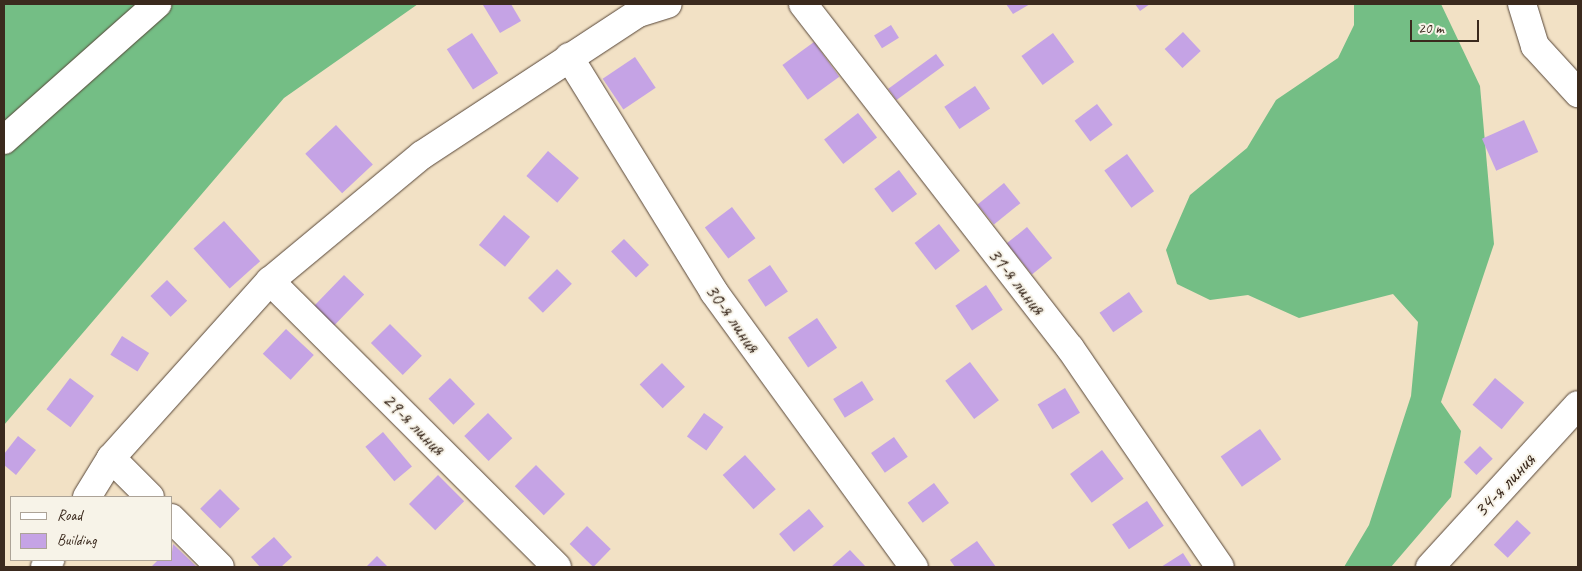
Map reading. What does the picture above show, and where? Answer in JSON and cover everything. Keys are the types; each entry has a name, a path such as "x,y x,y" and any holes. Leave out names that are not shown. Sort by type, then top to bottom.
{"street":[{"path":"4,140 157,4"},
{"path":"88,496 111,458 270,281 422,155 638,13 668,4"},
{"name":"31-я линия","path":"803,4 1070,348 1220,567"},
{"path":"1522,4 1535,46 1578,93"},
{"name":"30-я линия","path":"569,57 714,292 914,567"},
{"name":"29-я линия","path":"270,281 557,567"},
{"name":"34-я линия","path":"1430,567 1578,405"},
{"path":"111,458 149,496"},
{"path":"172,519 220,567"}],"green space":[{"path":"4,4 418,4 284,98 4,425"},
{"path":"1354,4 1441,4 1480,86 1494,244 1441,402 1461,431 1451,497 1391,567 1344,567 1369,525 1411,396 1418,322 1393,294 1299,318 1248,295 1210,300 1177,284 1166,250 1190,195 1247,148 1276,100 1338,58 1354,25"}],"building":[{"path":"511,4 521,21 500,33 483,5"},
{"path":"1006,4 1030,4 1013,14"},
{"path":"1135,4 1150,4 1140,11"},
{"path":"891,25 899,38 882,48 874,36"},
{"path":"1183,32 1201,51 1182,68 1165,49"},
{"path":"472,33 498,73 473,90 447,49"},
{"path":"1053,33 1074,62 1043,85 1021,56"},
{"path":"814,42 839,77 808,100 782,65"},
{"path":"936,54 944,65 896,100 888,89"},
{"path":"635,57 656,88 623,109 603,79"},
{"path":"975,86 990,108 959,129 944,107"},
{"path":"1097,104 1113,125 1090,142 1075,121"},
{"path":"858,113 877,137 843,164 824,139"},
{"path":"1524,120 1538,152 1496,171 1482,139"},
{"path":"336,125 373,164 342,193 305,154"},
{"path":"548,151 579,178 557,203 526,176"},
{"path":"1127,154 1154,191 1131,208 1104,170"},
{"path":"899,170 917,194 892,213 874,189"},
{"path":"1004,183 1020,203 994,225 978,204"},
{"path":"732,207 755,238 728,259 705,227"},
{"path":"504,215 530,237 505,267 479,245"},
{"path":"224,221 260,261 230,289 194,248"},
{"path":"939,224 960,251 936,270 915,243"},
{"path":"1027,227 1052,258 1032,274 1007,243"},
{"path":"624,239 649,265 636,277 611,252"},
{"path":"770,265 788,292 766,307 748,280"},
{"path":"557,269 572,284 543,313 528,298"},
{"path":"344,275 364,294 332,328 312,308"},
{"path":"167,280 187,301 171,317 150,296"},
{"path":"986,285 1003,310 972,331 955,306"},
{"path":"1129,292 1143,312 1113,332 1100,313"},
{"path":"817,318 837,348 808,367 788,338"},
{"path":"390,324 422,356 403,375 371,343"},
{"path":"286,329 314,355 291,380 263,354"},
{"path":"122,336 149,353 137,372 110,355"},
{"path":"970,362 999,400 974,419 945,381"},
{"path":"662,363 685,387 663,408 640,385"},
{"path":"70,378 94,396 70,427 47,409"},
{"path":"450,378 475,404 453,425 428,399"},
{"path":"1495,378 1524,402 1502,429 1473,405"},
{"path":"862,381 874,400 845,418 833,399"},
{"path":"1065,388 1080,413 1053,429 1038,404"},
{"path":"488,413 512,438 489,461 464,436"},
{"path":"704,413 723,427 706,451 687,436"},
{"path":"1260,429 1281,459 1242,487 1221,457"},
{"path":"383,432 412,466 394,481 365,447"},
{"path":"18,436 36,450 16,475 4,465 4,454"},
{"path":"894,437 908,457 885,473 871,453"},
{"path":"1480,446 1493,459 1476,475 1464,462"},
{"path":"1102,450 1124,479 1092,503 1070,474"},
{"path":"745,455 776,489 753,509 723,475"},
{"path":"536,465 565,494 544,515 515,486"},
{"path":"438,475 464,501 435,530 409,504"},
{"path":"934,483 949,503 923,523 908,503"},
{"path":"220,489 240,509 220,529 200,509"},
{"path":"1147,501 1164,526 1129,549 1112,524"},
{"path":"809,509 824,527 794,552 779,534"},
{"path":"1517,520 1531,533 1508,558 1494,545"},
{"path":"587,526 611,549 593,567 570,544"},
{"path":"274,537 292,557 281,567 260,567 251,557"},
{"path":"977,541 996,567 955,567 950,560"},
{"path":"173,544 197,567 152,566 157,561 172,561"},
{"path":"850,550 866,567 831,567"},
{"path":"1183,553 1192,567 1161,567"},
{"path":"377,556 388,567 366,567"}]}
